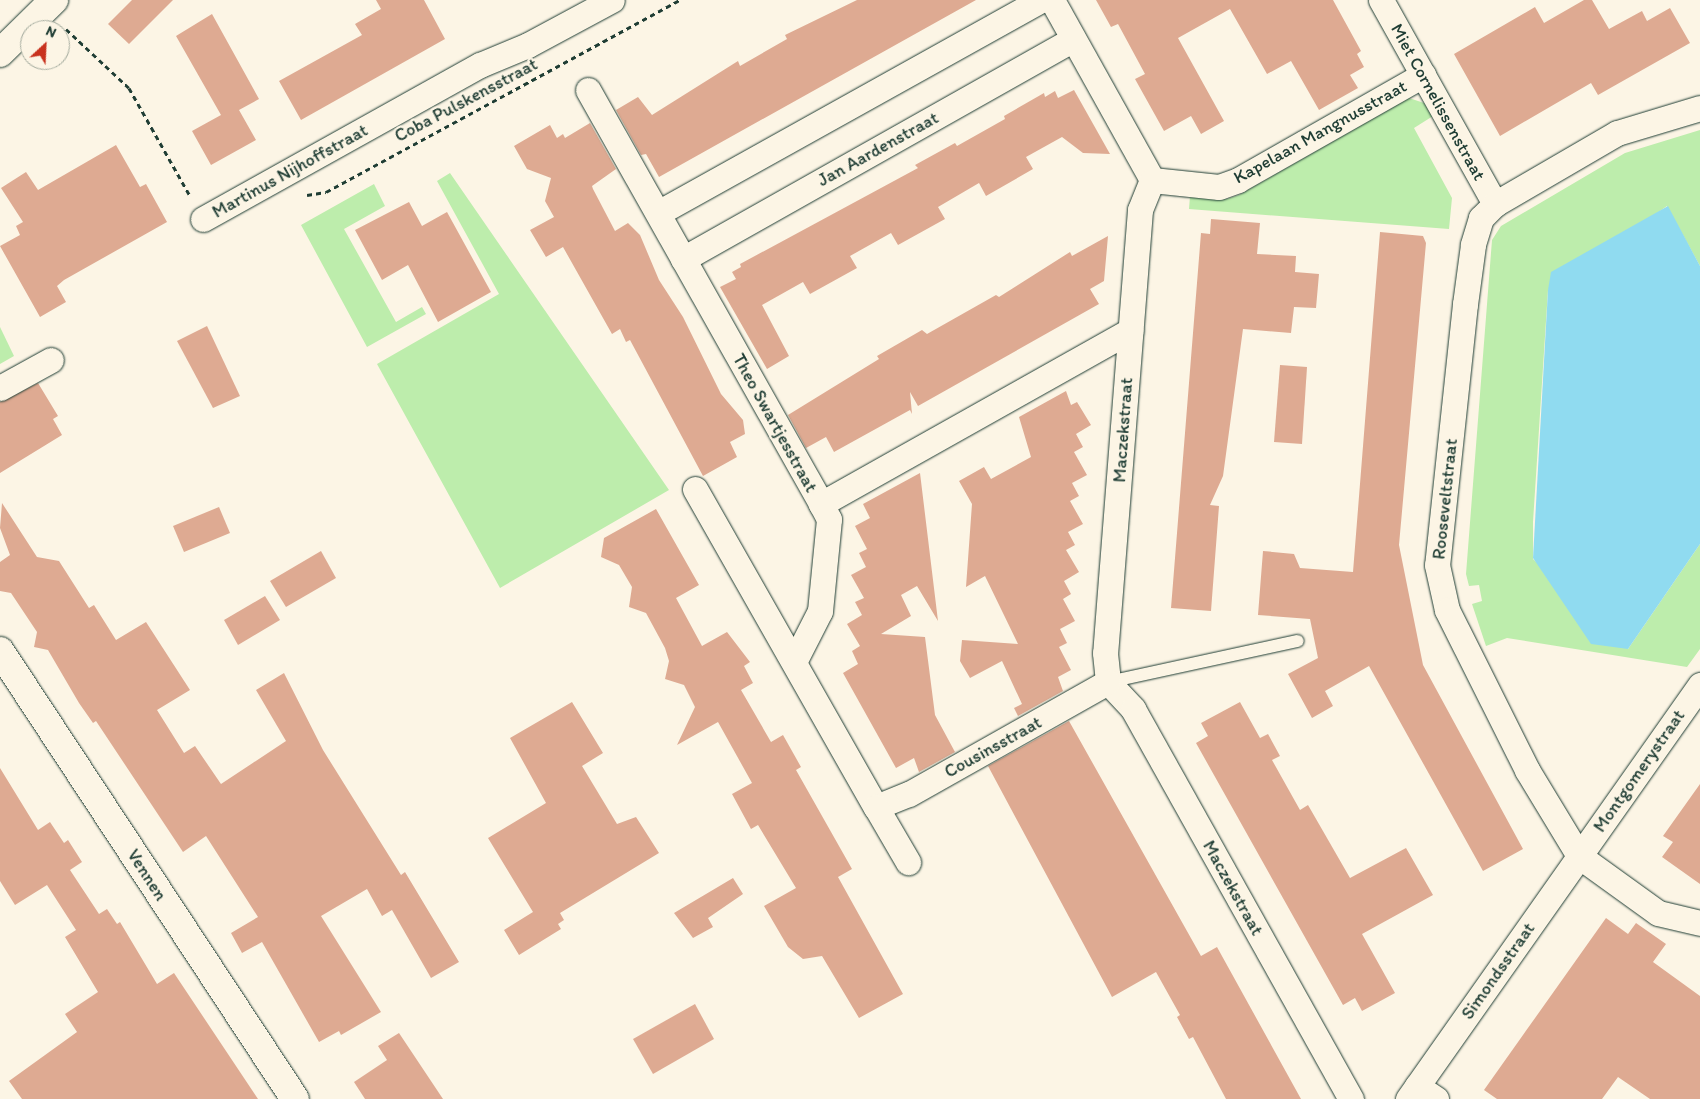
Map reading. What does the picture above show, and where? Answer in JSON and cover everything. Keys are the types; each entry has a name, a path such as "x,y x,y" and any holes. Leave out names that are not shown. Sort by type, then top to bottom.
{"street":[{"name":"Martinus Nijhoffstraat","path":"203,219 480,65 556,31 612,0"},
{"path":"658,213 1041,0"},
{"path":"1052,0 1152,180"},
{"name":"Miet Cornelissenstraat","path":"1381,0 1495,204"},
{"path":"0,53 49,5"},
{"name":"Jan Aardenstraat","path":"683,259 1074,39"},
{"name":"Kapelaan Mangnusstraat","path":"1152,180 1219,187 1238,180 1423,75"},
{"name":"Theo Swartjesstraat","path":"588,90 821,504 1131,330"},
{"name":"Rooseveltstraat","path":"1700,108 1617,134 1495,204 1481,218 1473,245 1437,565 1452,619 1527,770 1579,856 1658,913 1700,923"},
{"name":"Maczekstraat","path":"1152,180 1140,210 1106,653 1108,682 1133,710 1351,1099"},
{"path":"0,388 51,360"},
{"path":"695,488 908,862"},
{"path":"794,662 820,611 829,519 821,504"},
{"name":"Vennen","path":"0,651 295,1099"},
{"name":"Cousinsstraat","path":"876,807 909,794 1108,682"},
{"name":"Montgomerystraat","path":"1579,856 1700,685"},
{"name":"Simondsstraat","path":"1421,1095 1579,856"}],"lane":[{"path":"1108,682 1298,641"}],"path":[{"name":"Coba Pulskensstraat","path":"296,196 326,192 680,0"},
{"name":"Martinus Nijhoffstraat","path":"49,5 129,88 203,219"},
{"path":"556,31 588,90"}],"green space":[{"path":"1409,98 1424,103 1433,116 1414,128 1452,198 1449,229 1189,209 1190,196 1227,199 1239,195"},
{"path":"1700,130 1700,266 1667,206 1548,290 1533,522 1533,559 1628,649 1700,544 1700,649 1687,667 1507,638 1486,646 1472,604 1482,601 1479,585 1469,586 1466,574 1492,240 1501,226 1625,153"},
{"path":"450,173 669,490 500,588 377,364 499,294 437,181"},
{"path":"374,184 385,206 344,229 396,322 422,307 426,314 367,347 301,225"},
{"path":"0,327 14,356 0,364"}],"water":[{"path":"1668,206 1700,266 1700,544 1628,649 1591,644 1533,558 1548,290 1551,272"}],"building":[{"path":"132,0 173,0 129,44 108,24"},
{"path":"376,0 424,0 445,39 301,120 279,81 362,35 355,24 381,9"},
{"path":"857,0 976,0 659,177 646,154 641,155 616,110 638,97 652,115 738,61 740,66 787,39 785,35"},
{"path":"1096,0 1333,0 1361,51 1357,54 1364,67 1350,75 1358,88 1319,110 1291,61 1267,74 1230,9 1178,38 1224,121 1201,134 1191,116 1164,131 1135,79 1145,74 1118,24 1111,27"},
{"path":"1584,0 1592,0 1609,29 1642,11 1647,21 1670,8 1690,43 1598,95 1591,83 1500,136 1454,54 1535,7 1544,23"},
{"path":"212,14 259,99 239,110 256,140 211,165 192,131 221,115 176,36"},
{"path":"1074,90 1110,154 1083,153 1062,137 1026,157 1033,169 986,196 979,183 938,207 945,219 898,245 891,233 850,256 857,268 810,294 803,282 762,305 789,356 767,369 720,287 736,279 732,272 741,267 740,264 918,168 915,165 955,143 957,146 1005,119 1004,116 1044,93 1045,97 1055,91 1058,98"},
{"path":"590,123 616,169 592,186 593,189 615,231 628,223 640,235 659,280 683,317 721,394 743,420 745,434 730,442 737,457 703,476 630,340 626,342 620,329 612,334 563,247 546,257 530,230 554,217 545,201 551,178 527,169 514,146 550,125 557,138 563,134 565,138"},
{"path":"116,145 140,187 146,184 167,222 64,280 57,286 66,302 40,317 0,246 20,235 16,226 23,222 1,188 26,172 38,190"},
{"path":"409,202 422,226 447,212 491,292 438,322 408,265 382,280 355,230"},
{"path":"1211,219 1260,223 1257,254 1296,256 1295,272 1319,274 1316,308 1294,307 1291,333 1243,329 1223,476 1210,505 1219,506 1211,611 1171,608 1201,233 1210,234"},
{"path":"1380,232 1423,236 1426,243 1399,545 1423,665 1523,849 1483,871 1369,666 1325,691 1333,706 1312,718 1288,674 1318,658 1310,619 1258,615 1263,551 1294,554 1300,568 1353,572"},
{"path":"1108,236 1104,281 1090,289 1099,304 918,406 910,392 912,414 910,410 834,452 826,437 806,448 788,415 879,359 877,356 922,330 927,334 996,295 999,297 1070,252 1072,256"},
{"path":"207,326 240,396 213,408 177,341"},
{"path":"1280,365 1307,367 1302,444 1274,442"},
{"path":"38,383 58,416 53,419 62,435 0,473 0,402"},
{"path":"1066,391 1071,405 1077,402 1091,425 1076,434 1083,447 1074,452 1087,475 1072,483 1079,496 1070,501 1083,524 1068,532 1075,545 1066,550 1079,572 1064,581 1071,594 1063,599 1075,621 1060,629 1067,643 1059,647 1071,670 1058,677 1063,691 1018,716 1014,708 1022,704 1002,661 970,678 960,661 962,640 1018,644 985,576 966,587 972,504 959,481 984,467 991,479 1031,457 1019,417"},
{"path":"920,473 938,621 917,586 901,595 911,616 881,634 925,637 935,715 955,752 919,772 914,758 896,768 843,673 858,664 852,651 860,646 847,624 862,615 855,602 864,598 851,575 866,567 859,553 867,549 855,526 870,518 863,504"},
{"path":"2,503 37,557 59,561 89,608 94,605 116,640 146,622 190,690 157,710 184,753 195,746 221,784 286,741 256,690 284,673 323,750 401,875 405,872 459,962 431,978 392,910 382,916 367,889 321,916 381,1012 341,1035 339,1031 319,1042 262,942 242,953 231,933 258,917 206,836 183,852 96,721 93,723 79,703 48,650 34,647 37,632 11,593 0,591 0,562 10,555 0,528"},
{"path":"219,507 230,533 184,552 173,526"},
{"path":"656,509 699,585 676,598 702,646 727,632 750,662 744,666 753,683 741,690 771,742 783,735 801,767 796,770 852,869 838,877 903,994 859,1018 822,956 803,959 788,947 764,906 796,888 758,825 751,829 732,794 752,783 718,722 677,745 695,707 684,685 665,679 669,661 665,648 646,613 629,607 632,587 619,565 601,557 604,538"},
{"path":"321,551 336,578 286,607 270,581"},
{"path":"265,596 280,620 238,645 224,620"},
{"path":"572,702 603,753 582,766 617,824 636,817 659,853 560,913 564,920 558,924 561,929 519,955 504,930 533,912 488,838 546,803 510,738"},
{"path":"1240,702 1260,738 1268,734 1280,756 1272,760 1300,810 1308,805 1350,878 1406,848 1433,895 1362,934 1395,993 1362,1011 1355,998 1343,1005 1196,743 1208,736 1201,723"},
{"path":"1069,721 1201,956 1217,947 1301,1099 1226,1099 1193,1037 1189,1039 1177,1017 1180,1015 1156,972 1112,997 988,766"},
{"path":"0,768 38,830 50,822 64,843 68,840 82,862 70,870 99,914 107,909 117,924 120,922 157,984 174,973 258,1099 22,1099 9,1081 77,1032 65,1014 98,992 65,937 76,930 47,885 15,905 0,881"},
{"path":"1700,784 1700,884 1662,857 1673,842 1663,836"},
{"path":"733,878 743,894 708,918 713,927 693,938 674,913"},
{"path":"1606,918 1628,934 1636,923 1666,944 1653,962 1700,996 1700,1099 1650,1099 1618,1077 1602,1099 1497,1099 1484,1090"},
{"path":"695,1004 714,1039 653,1074 633,1039"},
{"path":"399,1033 443,1099 365,1099 354,1082 387,1060 378,1046"}]}
